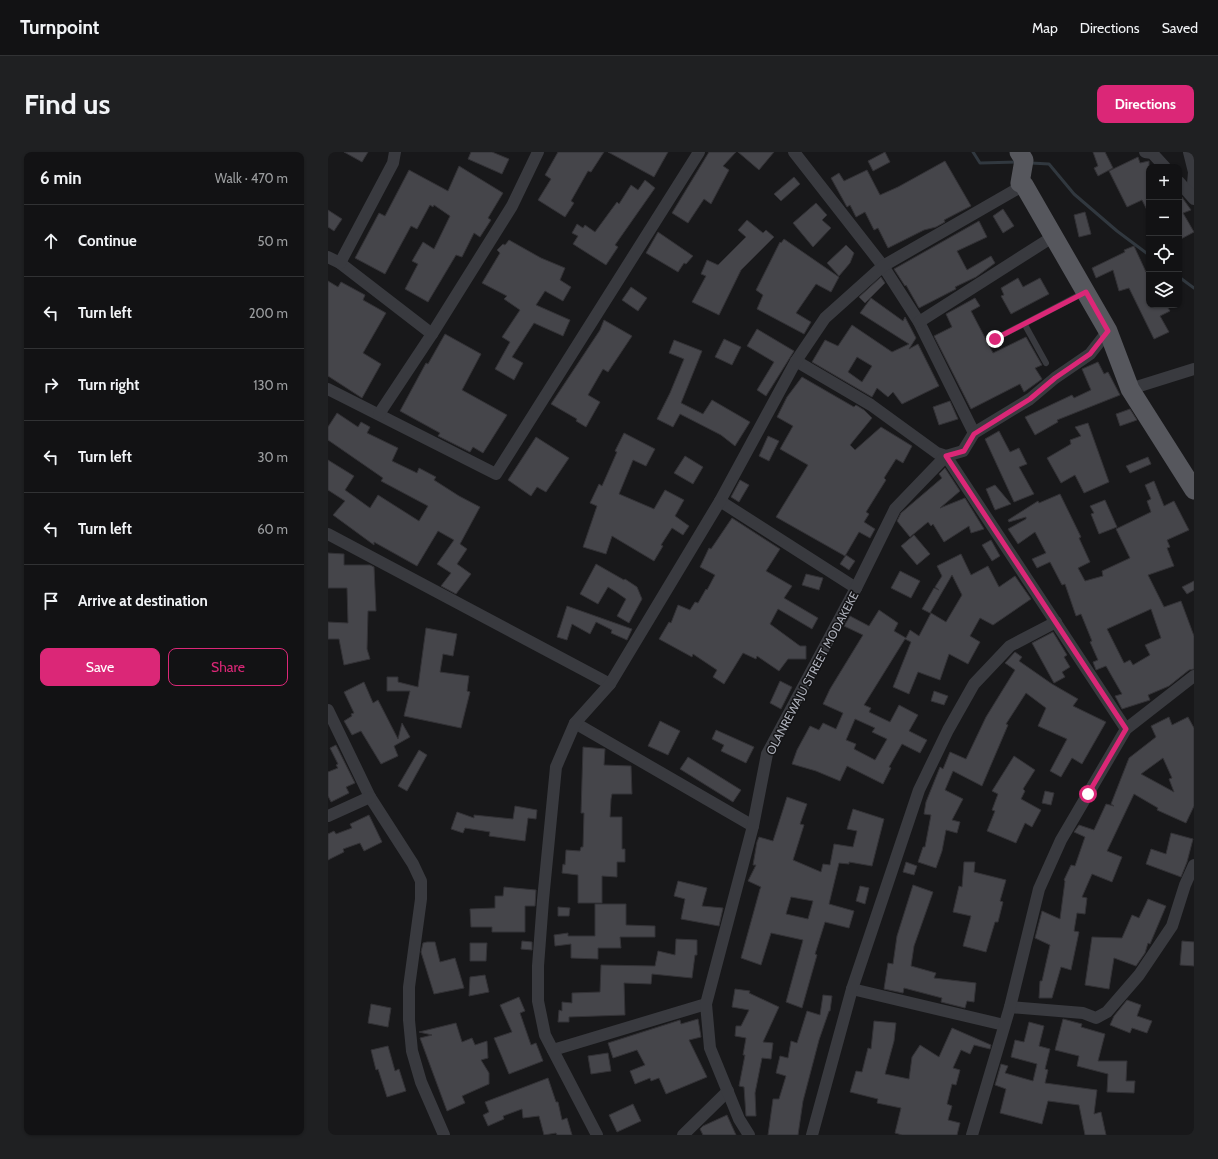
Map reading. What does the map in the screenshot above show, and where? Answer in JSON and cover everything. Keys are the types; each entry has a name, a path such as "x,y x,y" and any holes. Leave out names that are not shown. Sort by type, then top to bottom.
{"main road":[{"path":"1022,156 1022,184 1054,236 1108,331 1130,389 1194,490"}],"street":[{"path":"340,263 393,162 395,152"},
{"path":"379,414 432,334 512,206 538,152"},
{"path":"328,389 496,474 699,152"},
{"path":"794,152 882,266 919,322 974,434"},
{"path":"1145,152 1152,153 1162,164"},
{"path":"1189,152 1194,172 1193,198"},
{"path":"597,1135 545,1035 538,1001 538,966 556,767 575,723 610,684 720,501 796,361 825,318 882,266 1022,184"},
{"path":"1182,185 1193,198"},
{"path":"919,322 1054,236"},
{"path":"328,258 340,263 432,334"},
{"name":"OLANREWAJU STREET MODAKEKE","path":"749,1135 739,1119 710,1048 706,1004 753,826 767,754 856,588 895,509 946,456 964,451 974,434 1030,399 1055,378 1090,354 1108,331"},
{"path":"796,361 871,406 937,453 946,456 1126,729"},
{"path":"1130,389 1194,369"},
{"path":"720,501 856,588"},
{"path":"329,537 610,684"},
{"path":"812,1135 852,989 919,790 948,730 974,684 1010,646 1056,622"},
{"path":"972,1135 1010,1007 1039,889 1061,840 1126,729 1194,676"},
{"path":"328,710 370,797 413,864 420,881 421,899 408,987 409,1020 412,1051 420,1082 444,1135"},
{"path":"575,723 753,826"},
{"path":"328,816 370,797"},
{"path":"1010,1007 1083,1013 1096,1018 1107,1012 1139,975 1172,926 1185,885 1194,865"},
{"path":"852,989 1004,1025"},
{"path":"553,1050 706,1004"},
{"path":"683,1135 728,1091"}],"lane":[{"path":"995,339 1025,325 1086,292"},
{"path":"1025,325 1046,363"}],"building":[{"path":"344,152 368,152 362,162"},
{"path":"471,152 492,152 509,159 502,174 468,159"},
{"path":"558,152 604,152 591,172 588,171 571,201 574,203 565,217 538,200 551,179 545,175"},
{"path":"608,152 668,152 654,177"},
{"path":"709,152 736,152 723,166 729,170 711,204 704,199 688,223 672,213"},
{"path":"738,152 774,152 759,170"},
{"path":"885,152 890,162 873,171 868,161"},
{"path":"1093,152 1105,152 1113,168 1098,176 1094,168 1098,166"},
{"path":"1138,157 1140,163 1149,161 1149,164 1146,164 1146,208 1142,200 1127,207 1109,171"},
{"path":"945,161 971,206 944,220 945,222 936,227 924,230 888,248 878,228 874,230 865,212 856,217 850,205 847,207 831,178 839,173 844,181 867,170 880,195 898,187"},
{"path":"459,166 503,193 488,218 491,220 480,237 474,233 462,257 456,255 428,302 405,289 418,264 412,261 423,242 434,249 450,216 434,205 433,207 430,205 417,229 411,226 385,274 355,258 379,213 385,216 409,170 448,191"},
{"path":"794,177 800,184 781,201 774,194"},
{"path":"645,180 655,188 615,245 618,247 606,265 573,244 578,236 572,233 577,224 583,228 585,225 595,232 617,202 619,204 631,185 638,190"},
{"path":"1182,197 1191,210 1183,213 1194,232 1182,238"},
{"path":"816,203 827,215 822,220 831,228 813,247 793,223"},
{"path":"1003,209 1014,226 1003,233 993,216"},
{"path":"328,210 342,219 334,231 328,227"},
{"path":"1085,212 1091,234 1079,237 1074,215"},
{"path":"747,220 763,233 766,230 774,237 741,270 719,315 692,302 706,276 701,274 707,260 718,265 746,237 738,230"},
{"path":"979,221 987,237 957,251 967,270 991,256 995,263 976,277 955,287 956,289 919,308 906,285 905,286 894,269"},
{"path":"658,232 693,256 686,264 684,263 678,272 646,253"},
{"path":"784,239 839,277 831,292 816,284 796,313 811,322 804,334 757,309 763,295 756,290 780,242 781,243"},
{"path":"509,240 541,258 565,268 560,280 571,287 563,301 545,291 536,305 570,320 563,336 534,323 512,357 523,363 514,380 495,369 510,342 502,337 520,310 504,299 507,296 482,283 500,253 497,250 503,244 505,245"},
{"path":"846,245 854,253 850,263 839,276 827,263"},
{"path":"1134,246 1146,272 1146,308 1168,308 1170,311 1160,316 1169,332 1154,339 1129,288 1119,291 1113,270 1096,278 1092,268 1125,252 1124,250"},
{"path":"881,277 885,283 865,303 859,297"},
{"path":"1018,278 1023,287 1040,278 1049,294 1011,314 1001,296 1004,295 1001,288"},
{"path":"328,281 338,287 341,282 365,295 363,300 386,313 363,353 381,364 362,398 328,376"},
{"path":"631,287 647,298 638,311 622,300"},
{"path":"871,298 903,321 905,317 916,338 909,349 918,344 939,386 902,404 893,392 888,397 877,388 872,397 812,362 825,340 838,346 852,325 892,352 909,344 860,313","holes":["857,357 872,366 862,382 848,372"]},
{"path":"975,298 980,306 971,311 993,353 1026,337 1042,365 1035,368 1042,379 1024,392 1020,384 971,409 934,336 952,327 946,314"},
{"path":"604,320 632,336 608,372 603,369 588,395 600,402 586,427 576,421 577,419 551,404 600,330"},
{"path":"757,329 794,351 766,396 757,390 774,362 747,346"},
{"path":"445,334 481,354 462,390 507,415 483,453 473,447 470,452 438,436 440,433 400,411 426,363 428,364"},
{"path":"724,339 741,347 732,365 715,357"},
{"path":"674,340 702,351 681,403 703,414 712,400 750,422 735,446 721,435 680,414 673,427 657,419 684,359 669,353"},
{"path":"1098,362 1104,374 1108,372 1120,395 1057,420 1058,422 1035,435 1025,417 1072,395 1074,398 1091,390 1082,369"},
{"path":"802,377 854,407 856,405 872,418 850,445 855,450 881,427 912,446 903,463 896,459 884,478 886,480 866,512 869,514 864,522 875,529 870,538 859,532 845,556 776,517 808,465 780,449 793,426 777,417 787,397"},
{"path":"950,401 958,419 939,425 933,407"},
{"path":"1130,409 1137,420 1120,426 1116,414"},
{"path":"337,413 358,427 361,422 370,427 367,433 398,448 392,461 417,473 419,468 436,477 434,480 459,496 480,507 460,544 467,549 457,564 471,574 456,594 441,586 451,573 437,564 454,540 438,531 417,566 374,542 374,545 333,515 345,501 328,490 328,460 354,476 345,490 370,508 378,495 419,521 428,506 381,481 383,478 328,440 328,427"},
{"path":"1088,423 1109,482 1084,493 1075,475 1061,483 1047,458 1071,444 1070,440 1081,436 1075,427"},
{"path":"999,431 1010,452 1019,448 1027,464 1019,467 1034,494 1014,502 985,439"},
{"path":"624,433 655,449 646,466 633,460 619,494 654,509 665,490 684,500 675,516 689,526 683,535 672,528 661,545 663,546 654,561 612,536 606,554 583,547 597,506 590,503 599,484 602,486 617,452 615,451"},
{"path":"768,436 779,441 769,461 759,456"},
{"path":"536,437 569,458 546,492 537,487 531,496 508,480"},
{"path":"685,456 703,467 693,484 674,473"},
{"path":"1148,457 1151,464 1130,473 1126,466"},
{"path":"945,468 960,491 940,508 965,498 984,529 971,533 969,526 944,542 933,524 931,526 928,522 910,537 897,521 901,513 942,478 939,474"},
{"path":"740,480 749,485 739,502 731,497"},
{"path":"1154,481 1164,506 1174,501 1189,530 1167,540 1170,547 1167,548 1174,566 1148,575 1164,607 1181,601 1194,636 1194,669 1189,670 1169,686 1148,695 1150,700 1122,709 1115,696 1122,694 1106,666 1096,670 1093,662 1098,660 1090,642 1092,641 1081,614 1076,616 1065,584 1062,585 1050,562 1037,568 1032,559 1046,553 1035,532 1018,544 1008,529 1026,519 1026,517 1009,522 1008,520 1038,501 1039,503 1060,494 1081,537 1079,538 1090,562 1078,568 1085,581 1103,576 1102,571 1130,558 1116,529 1151,512 1147,501 1151,499 1145,485","holes":["1151,609 1161,638 1145,645 1150,655 1133,665 1130,660 1124,663 1107,629"]},
{"path":"995,485 1011,504 995,510 986,489"},
{"path":"1105,500 1117,527 1099,534 1091,514 1094,513 1090,506"},
{"path":"732,518 780,549 766,571 792,586 784,598 818,618 812,629 778,609 770,624 800,646 806,646 806,659 788,659 779,671 757,656 756,659 743,653 724,684 713,677 717,670 693,654 692,657 659,639 669,622 671,623 678,605 690,610 695,602 698,603 706,589 707,590 715,575 700,567 709,548 711,549"},
{"path":"914,535 930,554 917,565 901,546"},
{"path":"991,540 1000,556 992,561 982,545"},
{"path":"328,553 344,554 344,565 370,565 374,567 376,611 368,611 367,649 370,659 344,665 339,639 328,639 328,622 348,623 347,588 328,588"},
{"path":"961,554 971,575 988,566 999,587 1015,576 1031,599 993,625 980,618 970,636 980,642 968,664 949,654 940,680 918,672 909,694 893,687 911,642 905,639 864,705 871,708 869,712 890,722 899,705 918,715 909,731 927,740 920,753 902,744 889,767 891,768 883,784 847,766 840,781 816,771 792,764 797,750 810,726 819,730 823,723 836,729 843,713 823,704 830,689 863,635 844,626 850,616 869,626 879,610 898,623 894,631 906,638 910,630 919,636 931,613 946,622 962,595 952,575 930,613 922,609 934,588 939,590 935,587 942,576 937,566","holes":["855,719 875,728 872,732 887,739 875,760 854,749 856,744 846,740"]},
{"path":"846,555 855,561 849,570 840,564"},
{"path":"596,564 637,587 642,599 629,623 617,616 626,599 608,587 598,604 580,594"},
{"path":"900,571 920,581 911,598 891,588"},
{"path":"806,574 823,578 819,590 802,585"},
{"path":"1194,581 1194,590 1187,594 1182,587"},
{"path":"567,606 632,629 627,640 611,633 612,630 596,622 590,634 572,624 567,640 557,637"},
{"path":"426,628 457,634 453,656 443,654 440,672 469,676 467,691 470,692 461,728 404,716 410,691 387,691 387,677 398,677 398,682 418,687"},
{"path":"1053,632 1067,655 1064,657 1070,667 1062,672 1065,677 1054,683 1032,643"},
{"path":"1015,652 1022,657 1019,661 1052,684 1078,699 1073,706 1106,722 1082,764 1072,758 1061,777 1050,771 1067,739 1038,726 1046,708 1026,693 1006,724 1008,725 982,786 953,771 945,790 963,799 952,820 960,822 957,833 946,830 942,851 936,868 918,862 923,847 925,847 931,815 924,814 926,802 940,767 943,769 950,752 966,759 986,717 1015,670 1005,663"},
{"path":"780,681 792,687 781,709 770,703"},
{"path":"364,682 373,703 378,700 398,739 402,723 410,737 394,746 398,756 381,764 361,731 352,735 344,721 354,713 344,692"},
{"path":"934,691 948,696 944,705 931,701"},
{"path":"1169,717 1172,725 1188,717 1194,728 1194,806 1186,823 1157,810 1158,808 1134,794 1107,851 1122,857 1112,882 1092,874 1082,897 1087,898 1085,914 1077,913 1074,931 1079,932 1071,970 1061,967 1052,998 1039,998 1040,981 1042,981 1050,945 1035,938 1042,911 1060,919 1064,880 1071,865 1075,866 1085,837 1074,832 1079,825 1094,830 1106,804 1114,806 1111,804 1129,758 1156,737 1151,726","holes":["1163,758 1172,778 1169,779 1174,792 1141,774"]},
{"path":"660,721 680,731 668,755 648,746"},
{"path":"716,730 754,747 746,763 721,751 724,745 712,739"},
{"path":"336,745 355,783 346,787 349,793 331,802 328,796 328,772 338,768 336,765 338,764 330,748"},
{"path":"583,747 605,749 604,765 631,766 632,794 612,794 611,799 610,817 622,817 622,849 625,849 625,862 617,862 617,877 602,876 602,903 578,903 578,875 562,873 563,864 565,865 566,850 580,851 581,847 583,847 584,813 581,813"},
{"path":"419,750 427,755 407,791 398,786"},
{"path":"1014,756 1035,770 1023,789 1025,791 1021,799 1041,810 1032,827 1025,823 1016,843 987,831 995,811 992,810 998,794 992,791"},
{"path":"688,757 741,790 733,802 680,769"},
{"path":"1045,791 1054,793 1051,805 1042,803"},
{"path":"787,797 807,804 800,824 804,825 793,860 821,872 823,864 830,865 834,844 853,847 857,831 847,829 853,809 884,819 872,866 849,862 849,864 839,863 829,904 854,911 849,928 825,922 815,954 817,955 802,1008 786,1002 803,940 771,933 761,965 741,958 761,887 748,881 756,865 753,865 757,842 759,837 773,841","holes":["791,897 813,901 808,919 786,914"]},
{"path":"515,806 537,810 536,819 528,818 525,841 489,836 490,832 465,828 463,833 451,829 457,812 474,818 474,815 513,819"},
{"path":"369,815 382,842 364,851 360,843 343,849 344,852 328,860 328,834 334,831 336,834 352,828 350,824"},
{"path":"1171,833 1193,839 1187,862 1181,877 1146,864 1151,849 1166,854"},
{"path":"906,862 917,866 914,875 903,872"},
{"path":"964,862 975,862 974,872 1006,880 1000,901 1003,902 998,922 995,922 986,952 963,946 971,916 953,912 959,886 962,887"},
{"path":"678,881 707,888 702,906 723,908 719,926 681,919 685,899 674,896"},
{"path":"913,885 933,892 914,946 911,966 936,973 934,978 976,983 974,1002 967,1001 965,1008 941,1002 942,998 904,988 903,993 884,989 888,963 893,964 897,936"},
{"path":"860,886 869,888 865,904 856,901"},
{"path":"504,887 536,890 535,906 525,906 525,932 492,932 492,927 471,927 470,909 495,908 495,896 503,896"},
{"path":"1148,899 1166,906 1150,944 1148,943 1145,953 1136,966 1114,958 1109,989 1085,985 1092,937 1122,938 1132,915 1139,918"},
{"path":"595,904 626,904 626,925 655,926 655,937 620,937 621,948 598,948 598,959 571,958 571,944 555,946 554,935 568,933 568,936 595,936"},
{"path":"558,907 570,908 569,916 558,916"},
{"path":"676,939 697,940 697,955 695,955 692,978 652,974 651,984 624,983 625,1015 569,1017 569,1022 558,1022 559,1010 562,1011 562,1002 572,1003 572,993 600,992 601,965 655,966 658,951 675,955"},
{"path":"522,941 532,942 532,950 521,949"},
{"path":"1182,941 1194,942 1194,966 1180,965"},
{"path":"435,942 440,962 455,958 464,988 434,994 421,952 423,943"},
{"path":"470,943 487,943 486,961 470,961"},
{"path":"485,975 489,992 469,996 470,977"},
{"path":"735,989 750,991 749,993 779,1007 763,1042 773,1043 771,1059 762,1058 755,1093 756,1116 746,1116 744,1087 739,1086 745,1055 743,1055 746,1038 735,1036 736,1026 741,1026 749,1010 732,1007"},
{"path":"823,995 832,996 830,1011 819,1040 803,1101 798,1135 768,1135 773,1099 779,1099 786,1076 776,1073 780,1056 788,1058 791,1041 797,1043 807,1011 820,1015"},
{"path":"519,997 525,1011 520,1013 531,1045 536,1043 543,1061 509,1074 494,1038 512,1032 500,1005"},
{"path":"1127,1000 1141,1005 1137,1016 1152,1021 1147,1033 1132,1028 1130,1033 1110,1025 1114,1016"},
{"path":"371,1004 391,1008 388,1027 368,1023"},
{"path":"698,1019 701,1037 689,1040 707,1077 666,1094 659,1078 651,1081 650,1078 635,1084 630,1071 645,1065 637,1050 613,1058 608,1043 680,1020 681,1024"},
{"path":"1063,1019 1082,1024 1081,1027 1105,1034 1098,1061 1127,1061 1126,1081 1135,1081 1134,1093 1107,1092 1108,1074 1077,1066 1079,1056 1055,1050"},
{"path":"874,1021 896,1023 894,1041 885,1074 909,1079 912,1057 920,1045 939,1057 952,1028 991,1045 990,1049 974,1045 970,1054 961,1050 953,1068 960,1070 956,1085 952,1084 947,1104 952,1106 948,1120 960,1123 957,1135 902,1135 895,1133 901,1108 877,1103 878,1099 850,1092 856,1071 862,1072 868,1048 871,1049"},
{"path":"1029,1022 1044,1026 1039,1046 1050,1049 1045,1069 1048,1070 1045,1083 1097,1090 1094,1114 1101,1112 1106,1135 1085,1135 1079,1105 1048,1101 1042,1124 1000,1113 1006,1089 995,1085 1001,1064 1008,1066 1005,1073 1033,1081 1037,1064 1011,1057 1015,1040 1024,1042"},
{"path":"456,1023 462,1042 472,1038 475,1045 487,1041 488,1058 481,1060 489,1073 489,1084 462,1096 465,1103 447,1111 420,1038 432,1035 419,1032"},
{"path":"388,1046 395,1071 399,1069 406,1091 387,1097 378,1069 376,1070 371,1050"},
{"path":"608,1053 611,1071 591,1074 588,1056"},
{"path":"548,1078 556,1102 558,1102 562,1120 567,1118 572,1135 557,1135 556,1133 544,1135 539,1116 523,1118 522,1109 503,1116 504,1119 488,1126 483,1115 489,1112 485,1102"},
{"path":"633,1104 641,1121 617,1132 609,1115"},
{"path":"727,1115 736,1135 703,1135 700,1129 703,1126"}],"waterway":[{"path":"973,152 980,163 1017,162"},
{"path":"1031,163 1049,164 1074,194 1117,231 1146,253"},
{"path":"1182,279 1194,288"}],"route":[{"path":"995,339 1025,325 1086,292 1108,331 1090,354 1055,378 1030,399 974,434 964,451 946,456 1126,729 1088,794"}]}
